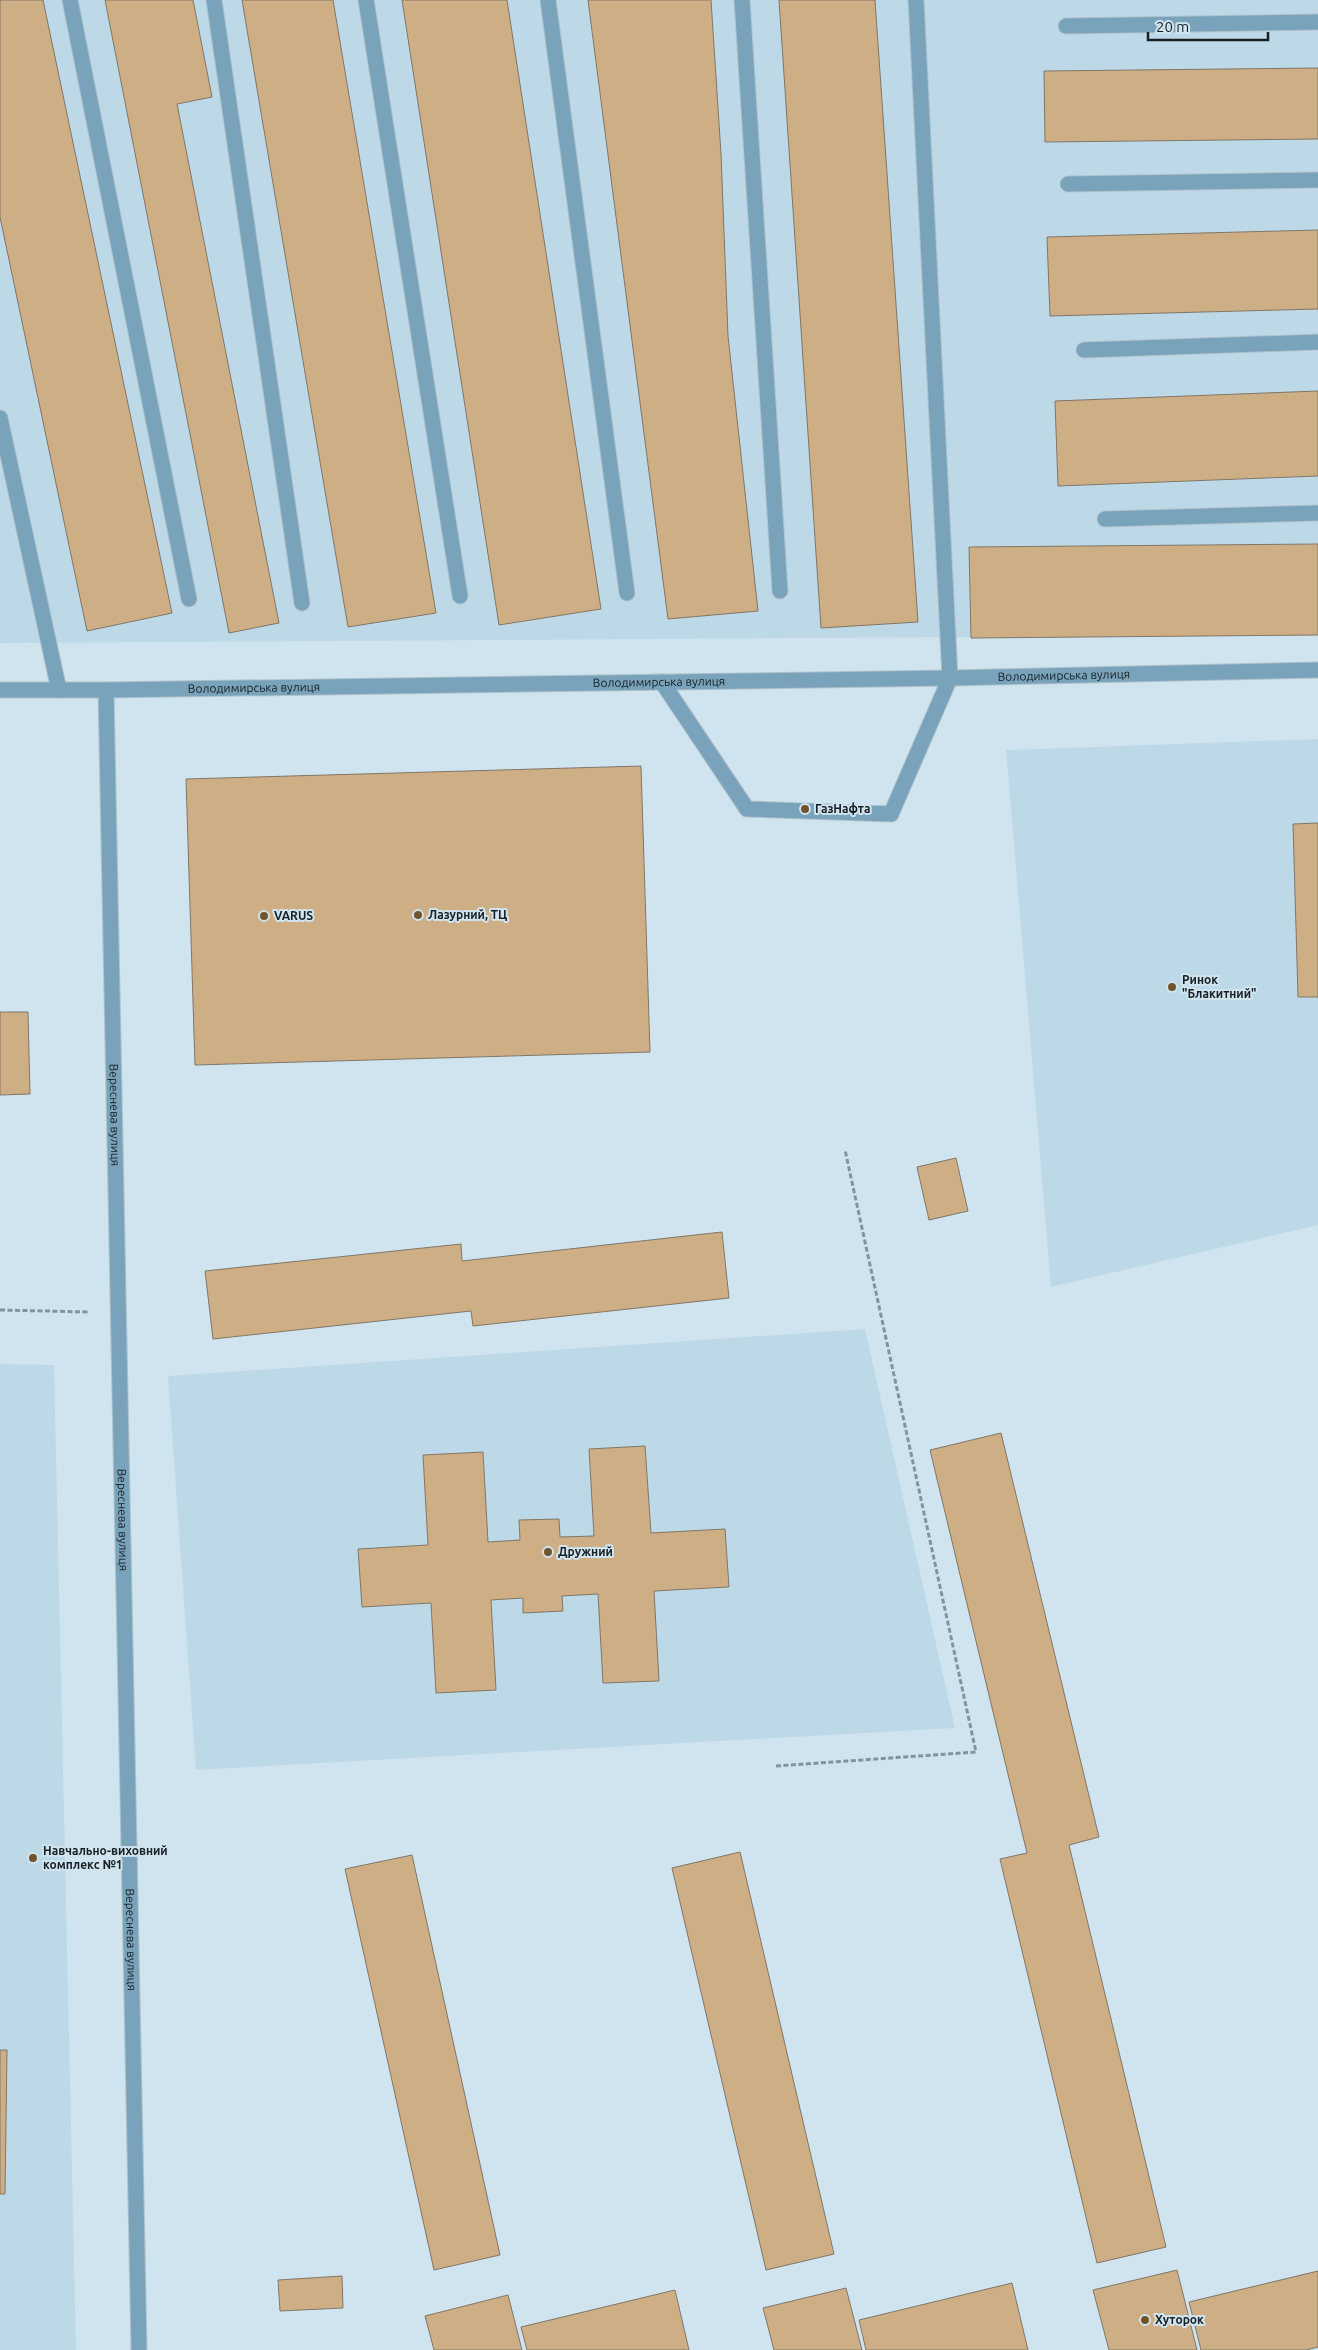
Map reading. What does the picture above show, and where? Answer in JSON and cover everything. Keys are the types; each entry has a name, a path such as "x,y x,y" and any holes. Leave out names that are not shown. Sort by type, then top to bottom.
{"street":[{"path":"70,0 189,599"},
{"path":"214,0 302,603"},
{"path":"366,0 460,596"},
{"path":"548,0 627,593"},
{"path":"742,0 780,591"},
{"path":"662,682 747,809 891,814 950,678 916,0"},
{"path":"1066,26 1318,22"},
{"path":"1068,184 1318,180"},
{"path":"1084,350 1318,342"},
{"path":"0,418 59,690"},
{"path":"1105,519 1318,513"},
{"name":"Володимирська вулиця","path":"0,690 950,678 1318,670"},
{"name":"Вереснева вулиця","path":"106,690 120,1313 139,2350"}],"path":[{"path":"776,1766 976,1752 845,1150"},
{"path":"0,1310 120,1313"}],"shaded area":[{"path":"0,0 1318,0 1318,635 0,643"},
{"name":"Ринок \"Блакитний\"","path":"1318,739 1318,1225 1051,1287 1006,750"},
{"name":"Дружний","path":"865,1329 955,1728 196,1770 168,1376"},
{"name":"Навчально-виховний комплекс №1","path":"0,1364 54,1365 76,2350 0,2350"}],"building":[{"path":"0,0 43,0 172,613 87,631 0,217"},
{"path":"105,0 193,0 212,97 177,104 279,623 229,633"},
{"path":"242,0 333,0 436,613 348,627"},
{"path":"402,0 507,0 601,609 499,625"},
{"path":"588,0 711,0 721,154 728,336 758,611 668,619"},
{"path":"779,0 875,0 918,622 821,628"},
{"path":"1318,68 1318,139 1045,142 1044,71"},
{"path":"1318,230 1318,309 1050,316 1047,237"},
{"path":"1318,391 1318,476 1058,486 1055,401"},
{"path":"1318,544 1318,635 971,638 969,547"},
{"name":"Лазурний, ТЦ","path":"641,766 650,1052 195,1065 186,779"},
{"path":"1318,823 1318,997 1298,997 1293,824"},
{"path":"0,1012 28,1012 30,1094 0,1095"},
{"path":"956,1158 968,1211 929,1220 917,1167"},
{"path":"722,1232 729,1298 473,1326 471,1311 213,1339 205,1271 461,1244 462,1261"},
{"path":"1001,1433 1099,1837 1069,1845 1166,2247 1097,2263 1000,1859 1027,1853 930,1450"},
{"path":"645,1446 651,1533 725,1529 729,1587 654,1591 659,1681 603,1683 598,1594 562,1596 563,1611 523,1613 523,1598 491,1600 496,1690 436,1693 431,1603 362,1607 358,1549 428,1545 423,1455 483,1452 488,1542 520,1540 519,1520 559,1519 560,1537 594,1536 589,1449"},
{"path":"740,1852 834,2254 766,2270 672,1868"},
{"path":"412,1855 500,2255 434,2270 345,1869"},
{"path":"0,2050 7,2050 5,2194 0,2194"},
{"name":"Хуторок","path":"1177,2270 1197,2350 1109,2350 1093,2290"},
{"path":"1318,2271 1318,2347 1306,2350 1201,2350 1189,2302"},
{"path":"342,2276 343,2308 280,2311 278,2280"},
{"path":"1012,2283 1028,2350 866,2350 859,2320"},
{"path":"846,2288 862,2350 774,2350 763,2308"},
{"path":"675,2290 689,2350 527,2350 521,2327"},
{"path":"508,2295 522,2350 434,2350 425,2316"}],"place":[{"name":"ГазНафта","path":"805,809"},
{"name":"Лазурний, ТЦ","path":"418,915"},
{"name":"VARUS","path":"264,916"},
{"name":"Ринок \"Блакитний\"","path":"1172,987"},
{"name":"Дружний","path":"548,1552"},
{"name":"Навчально-виховний комплекс №1","path":"33,1858"},
{"name":"Хуторок","path":"1145,2320"}]}
